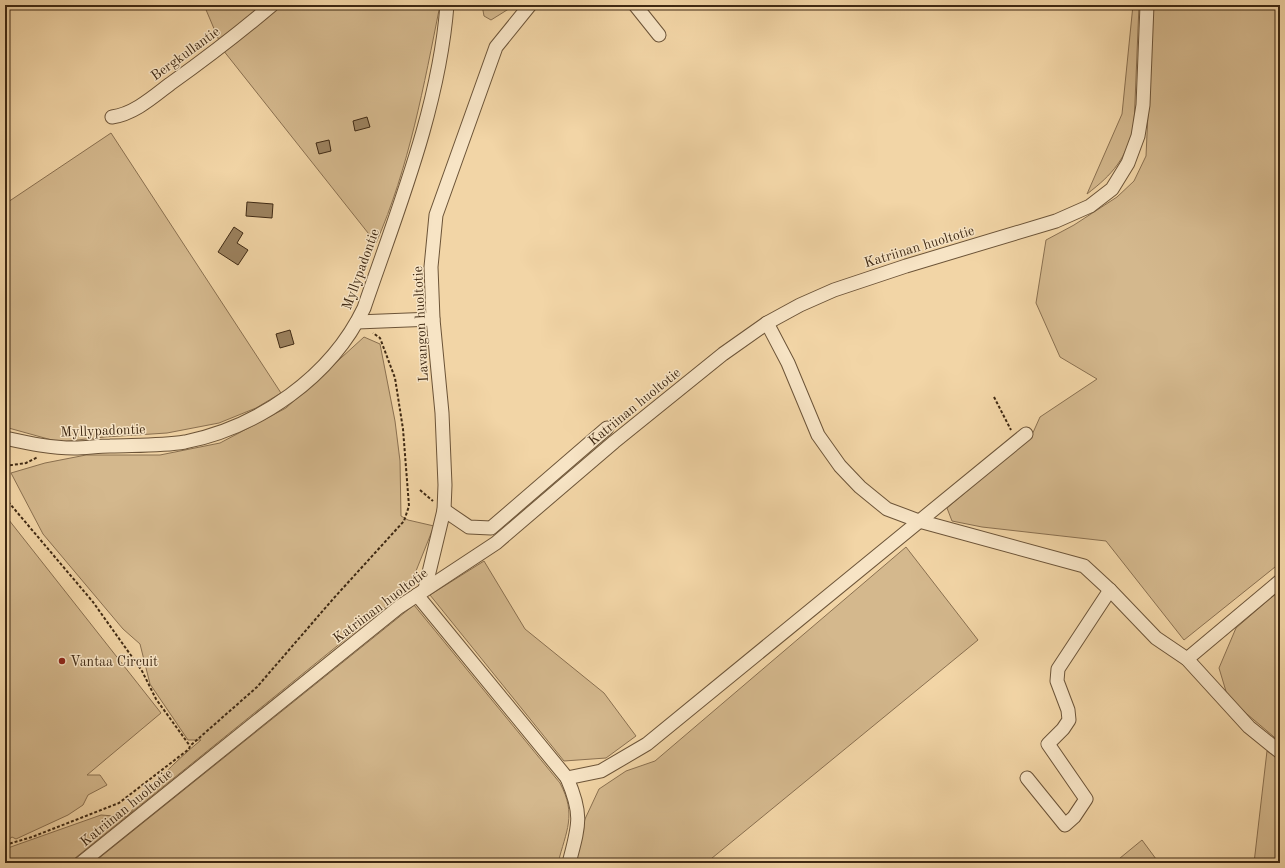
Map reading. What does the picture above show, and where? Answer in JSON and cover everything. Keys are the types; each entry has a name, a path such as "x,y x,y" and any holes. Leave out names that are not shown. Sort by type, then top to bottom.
{"street":[{"name":"Bergkullantie","path":"112,117 121,116 139,107 224,46 272,5"},
{"name":"Myllypadontie","path":"5,438 52,447 75,448 184,442 220,433 255,417 289,395 320,369 357,322 364,308 424,126 444,41 447,5"},
{"name":"Lavangon huoltotie","path":"421,592 444,510 442,413 433,319 431,267 436,215 496,47 530,5"},
{"path":"635,5 659,36"},
{"name":"Katriinan huoltotie","path":"81,863 421,592 496,543 614,442 723,354 767,323 800,305 834,290 906,266 1056,221 1090,206 1112,189 1128,164 1138,136 1143,105 1147,5"},
{"path":"357,322 433,319"},
{"path":"767,323 788,363 818,435 840,466 860,487 887,508 919,521 1084,566 1110,590 1156,638 1187,659 1249,727 1280,752"},
{"path":"444,510 469,527 491,528 607,428"},
{"path":"567,778 600,771 647,744 1021,437"},
{"path":"1187,659 1280,581"},
{"path":"1027,778 1065,825 1074,817 1086,799 1048,744 1063,729 1069,720 1068,710 1057,681 1058,669 1110,590"},
{"path":"421,592 567,778 576,800 578,815 577,832 569,863"}],"path":[{"path":"5,845 32,837 119,803 189,748 257,688 333,599 404,520 409,506 403,429 395,378 380,338"},
{"path":"994,397 1021,437"},
{"path":"5,466 26,463 39,456"},
{"path":"5,498 93,602 135,661 156,699 189,748"}],"shaded area":[{"path":"204,5 440,5 407,156 388,215 376,243 223,50"},
{"path":"482,5 515,5 491,20 484,16"},
{"path":"1133,5 1139,5 1134,126 1127,148 1117,165 1104,180 1087,194 1122,114"},
{"path":"1153,5 1280,5 1280,563 1184,640 1106,541 982,527 952,521 947,508 1031,437 1040,417 1097,379 1060,357 1036,303 1046,240 1074,225 1117,197 1134,181 1146,156"},
{"path":"111,133 281,393 256,408 219,423 167,433 59,442 5,427 5,204"},
{"path":"364,337 380,344 395,421 400,461 401,516 408,520 434,526 414,576 389,604 129,814 162,776 201,740 188,740 150,684 140,644 123,629 43,534 11,473 45,463 86,455 160,455 220,443 286,408"},
{"name":"Vantaa Circuit","path":"5,515 161,713 87,775 100,775 107,785 88,795 83,805 68,815 16,839 12,837 5,842"},
{"path":"906,547 978,640 706,863 574,863 585,819 599,789 626,771 655,761"},
{"path":"484,561 525,629 604,693 636,736 606,758 564,761 430,595"},
{"path":"1280,590 1280,742 1228,698 1219,668 1236,628"},
{"path":"414,605 560,783 568,804 569,814 567,832 558,863 93,863"},
{"path":"1267,751 1280,760 1280,863 1254,863"},
{"path":"101,815 126,817 69,863 5,863 5,849"},
{"path":"1142,840 1159,863 1114,863"}],"building":[{"path":"367,117 370,127 355,131 353,121"},
{"path":"329,140 331,151 319,154 316,143"},
{"path":"247,202 273,204 272,218 246,216"},
{"path":"234,227 243,233 237,243 248,250 238,265 218,252"},
{"path":"290,330 294,344 280,348 276,334"}],"place":[{"name":"Vantaa Circuit","path":"62,661"}]}
